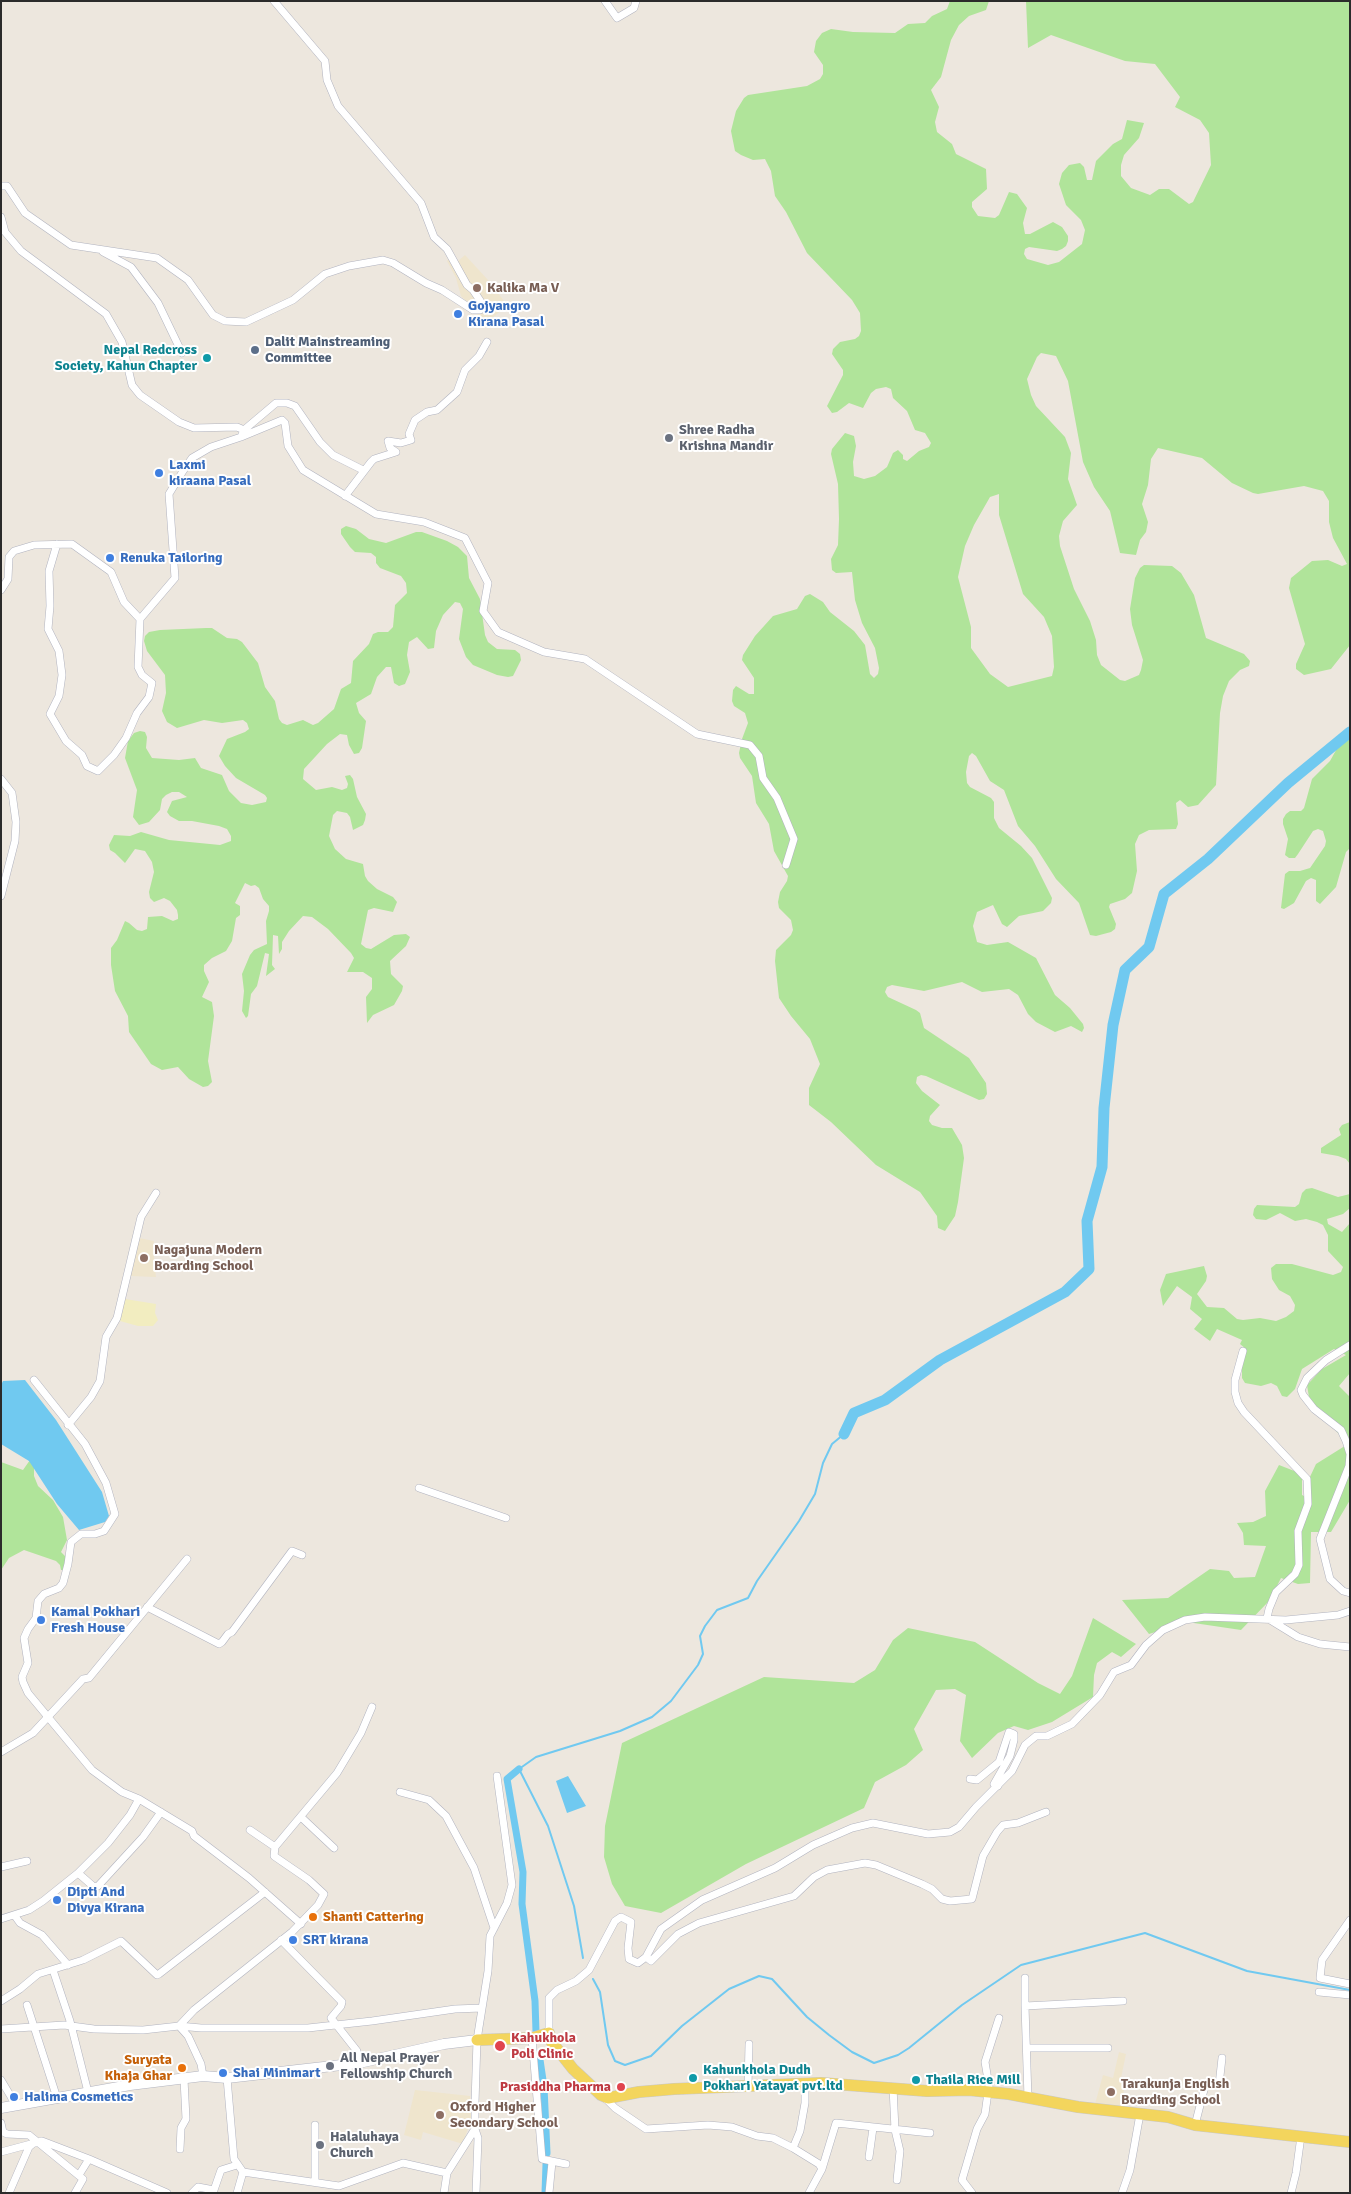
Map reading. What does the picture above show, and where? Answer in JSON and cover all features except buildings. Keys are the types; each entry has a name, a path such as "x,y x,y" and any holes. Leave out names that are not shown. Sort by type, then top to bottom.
{"main road":[{"path":"1,2108 88,2092 203,2076 227,2078 359,2063 444,2044 477,2040 532,2038 549,2033 551,2041 573,2069 604,2097 674,2089 805,2084 893,2087 927,2091 988,2092 1078,2107 1168,2117 1194,2125 1350,2142"}],"street":[{"path":"1,186 7,186 25,213 71,245 100,251 131,253 157,258 188,280 213,315 225,320 246,322 293,300 325,274 349,266 383,260 393,263 426,283 442,290 472,310 480,310 481,302 467,285 447,249 434,237 421,203 338,106 327,80 326,61 274,1"},
{"path":"605,1 617,18 634,8 636,1"},
{"path":"1,218 5,232 21,251 106,314 122,342 132,385 140,395 179,422 194,428 237,427 242,433"},
{"path":"100,251 131,267 158,303 182,354"},
{"path":"345,496 363,470 374,459 396,452 390,448 388,441 401,443 411,440 409,434 415,420 427,412 437,410 457,392 464,370 480,356 487,342"},
{"path":"242,433 276,404 287,403 295,406 320,442 333,455 363,470"},
{"path":"56,544 49,571 50,606 48,629 59,651 62,675 59,696 50,714 66,742 82,755 87,766 98,771 114,755 126,738 137,713 149,697 152,683 142,675 138,667 140,619 175,578 169,494 192,458 242,433 282,420 285,423 288,446 303,470 376,514 424,522 465,538 488,583 483,611 498,632 544,652 585,659 697,734 750,745 759,756 763,778 777,798 794,838 786,865"},
{"path":"1,590 8,579 9,556 14,551 34,545 72,544 111,572 124,602 140,619"},
{"path":"1,779 12,793 16,822 15,841 1,896"},
{"path":"68,1425 91,1397 100,1381 106,1337 117,1318 141,1217 156,1192"},
{"path":"1350,1345 1326,1360 1307,1378 1301,1390 1314,1409 1340,1430 1350,1454 1349,1466 1320,1539 1330,1579 1343,1591 1350,1593"},
{"path":"1242,1351 1235,1380 1235,1392 1238,1403 1244,1412 1307,1479 1308,1504 1298,1531 1299,1566 1295,1574 1276,1592 1267,1618"},
{"path":"34,1380 85,1444 99,1468 110,1494 115,1514 104,1531 95,1534 81,1534 71,1542 63,1583 59,1588 48,1592 39,1599 36,1618 24,1638 28,1663 23,1674 23,1682 28,1693 92,1770 122,1792 139,1799 192,1831 194,1836 265,1892 301,1924"},
{"path":"419,1488 506,1518"},
{"path":"147,1607 219,1644 232,1632 292,1551 302,1555"},
{"path":"1,1752 33,1733 83,1679 90,1678 187,1559"},
{"path":"549,2033 549,1998 557,1990 576,1981 589,1970 615,1921 621,1917 631,1922 628,1948 629,1959 638,1963 646,1957 661,1929 702,1900 775,1868 813,1845 852,1828 873,1823 928,1834 950,1832 966,1821 976,1807 1012,1771 1025,1745 1036,1736 1048,1736 1072,1724 1100,1695 1114,1672 1131,1665 1146,1645 1163,1630 1185,1620 1205,1617 1286,1620 1350,1611"},
{"path":"1267,1618 1298,1637 1320,1644 1350,1647"},
{"path":"178,2026 194,2010 301,1924 318,1905 324,1894 309,1880 274,1856 275,1847 350,1754 372,1707"},
{"path":"970,1779 977,1780 999,1762 1009,1732 1014,1734 1014,1740 1010,1756 994,1784 998,1786"},
{"path":"476,2193 478,2138 475,2129 477,2040 488,1971 490,1936 507,1903 512,1884 497,1776"},
{"path":"400,1792 429,1800 446,1816 474,1868 494,1928"},
{"path":"1,1919 15,1916 42,1901 78,1873 108,1843 130,1815 139,1799"},
{"path":"78,1873 94,1887 98,1886 143,1837 161,1812"},
{"path":"646,1957 651,1962 678,1934 699,1923 794,1896 814,1876 828,1870 865,1863 922,1884 932,1889 942,1899 950,1902 972,1899 983,1856 996,1832 1004,1825 1018,1823 1046,1812"},
{"path":"301,1817 334,1848"},
{"path":"250,1830 275,1847"},
{"path":"1,1867 27,1861"},
{"path":"1,2001 20,1989 38,1974 68,1965 121,1941 157,1975 265,1892"},
{"path":"15,1916 20,1923 42,1935 68,1965"},
{"path":"1350,1920 1322,1960 1320,1978 1350,1984"},
{"path":"281,1940 342,2002 342,2006 331,2018 357,2051 359,2063"},
{"path":"53,1970 71,2026 88,2092"},
{"path":"1025,1978 1028,2098"},
{"path":"1319,1992 1350,1995"},
{"path":"1025,2006 1123,2001"},
{"path":"27,2005 57,2098"},
{"path":"1,2029 54,2025 94,2029 143,2030 178,2026 201,2028 308,2028 455,2009 482,2008"},
{"path":"972,2193 962,2180 977,2129 985,2114 989,2086 985,2062 999,2018"},
{"path":"178,2026 188,2036 201,2064 203,2076"},
{"path":"532,2038 542,2159 566,2164"},
{"path":"748,2087 749,2044"},
{"path":"1028,2048 1108,2048"},
{"path":"1194,2125 1205,2086 1219,2085 1222,2058"},
{"path":"227,2078 233,2150 237,2165 242,2172 346,2185 404,2163 447,2173"},
{"path":"180,2149 181,2128 186,2119 184,2079"},
{"path":"1,2080 16,2105"},
{"path":"793,2148 800,2131 805,2103 805,2084"},
{"path":"893,2087 895,2130 900,2151 897,2180"},
{"path":"604,2097 615,2108 646,2129 708,2125 732,2126 757,2136 773,2138 819,2164 822,2169"},
{"path":"1122,2193 1130,2170 1140,2114"},
{"path":"1,2123 3,2132 7,2134 29,2135 81,2177"},
{"path":"809,2193 822,2169 836,2124 930,2133"},
{"path":"315,2125 315,2182"},
{"path":"869,2157 873,2128"},
{"path":"444,2193 447,2173 475,2129"},
{"path":"1290,2193 1296,2173 1300,2136"},
{"path":"1,2152 45,2141 166,2193"},
{"path":"9,2193 29,2147 37,2142"},
{"path":"75,2193 89,2159"},
{"path":"549,2193 552,2162"},
{"path":"192,2193 198,2187 214,2190 221,2170 237,2165"},
{"path":"237,2193 242,2172"}],"shaded area":[{"name":"Kalika Ma V","path":"465,255 504,301 504,308 484,325 474,309 461,296 456,278 447,261 451,256 458,261"},
{"name":"Nagajuna Modern Boarding School","path":"139,1238 154,1241 156,1277 130,1276"},
{"name":"Tarakunja English Boarding School","path":"1119,2052 1126,2054 1121,2078 1126,2080 1120,2109 1095,2104 1103,2075 1113,2078"},
{"name":"Oxford Higher Secondary School","path":"415,2090 470,2096 471,2118 463,2144 423,2132 421,2140 404,2135"}],"green space":[{"path":"950,1 989,1 986,10 969,16 959,25 951,40 941,77 931,90 939,107 935,122 937,132 952,144 956,154 986,169 987,189 972,202 972,207 978,216 995,218 999,215 1009,192 1017,194 1027,208 1023,223 1025,234 1030,234 1053,222 1062,227 1068,236 1068,241 1062,249 1057,251 1029,247 1025,249 1024,254 1027,259 1048,265 1059,262 1082,244 1085,230 1081,220 1066,205 1059,184 1062,173 1069,165 1080,163 1084,167 1087,180 1092,180 1096,161 1113,144 1122,139 1127,120 1144,123 1139,138 1124,155 1121,165 1121,176 1131,188 1150,195 1159,189 1169,189 1189,204 1193,202 1211,165 1209,133 1200,120 1175,107 1180,97 1155,64 1125,61 1051,35 1028,48 1026,1 1350,1 1350,645 1331,669 1304,675 1296,669 1296,664 1305,644 1289,588 1291,578 1312,561 1328,560 1342,566 1347,564 1333,538 1329,522 1329,501 1323,491 1304,486 1258,494 1253,493 1232,483 1202,458 1158,448 1151,459 1148,485 1142,504 1148,522 1146,532 1140,540 1136,555 1120,553 1110,511 1094,487 1083,462 1068,381 1056,356 1041,353 1037,357 1027,379 1031,395 1036,406 1065,437 1071,453 1068,479 1077,505 1063,521 1059,536 1060,546 1074,589 1090,621 1101,665 1120,680 1125,681 1139,675 1143,660 1132,625 1130,609 1135,578 1140,568 1144,565 1172,566 1181,573 1194,595 1206,638 1244,654 1250,661 1249,666 1240,670 1229,681 1223,696 1220,713 1216,785 1198,805 1188,807 1180,800 1176,803 1178,824 1176,829 1149,830 1139,835 1135,844 1137,871 1132,893 1125,899 1110,904 1109,907 1116,924 1115,929 1111,932 1096,936 1090,935 1079,903 1056,879 1035,846 1018,826 1004,790 990,781 976,756 972,753 969,756 966,772 967,783 970,787 991,798 994,802 994,818 999,828 1032,858 1052,898 1051,903 1043,911 1019,916 1007,927 1002,924 993,905 977,912 973,926 977,942 987,945 1008,942 1036,958 1055,995 1070,1008 1084,1028 1082,1032 1071,1026 1055,1032 1036,1022 1028,1014 1018,995 1009,989 982,992 962,982 924,991 892,985 887,987 885,992 888,997 920,1013 924,1028 969,1058 986,1083 987,1094 984,1099 979,1100 926,1076 921,1075 917,1077 916,1083 922,1091 940,1105 930,1116 929,1121 932,1125 952,1128 962,1145 964,1158 958,1202 955,1216 945,1231 938,1228 937,1216 920,1192 876,1165 831,1122 809,1105 809,1088 820,1064 810,1039 779,998 775,961 776,950 791,935 793,930 791,920 779,908 778,902 780,892 788,876 774,851 769,824 756,803 752,776 740,758 739,753 742,739 748,723 745,713 734,706 732,701 733,690 736,686 749,694 754,694 754,678 742,660 743,655 755,636 773,616 797,609 805,596 810,594 823,602 830,612 854,631 865,645 870,674 874,678 878,674 879,668 875,648 862,623 855,600 852,572 836,573 832,570 831,559 838,545 839,519 838,484 831,454 832,449 845,433 854,436 856,446 853,462 854,476 864,479 875,476 887,467 893,453 898,450 903,455 903,459 907,461 919,451 929,447 931,443 925,433 915,430 907,411 893,398 891,389 886,387 876,389 871,393 863,408 849,403 837,412 832,413 827,406 843,375 843,370 832,354 833,349 840,342 855,339 859,336 861,331 860,313 852,300 807,253 786,212 775,196 771,171 765,159 753,160 735,151 731,131 736,111 748,95 807,86 820,79 823,74 823,65 814,52 816,41 822,33 831,29 853,32 895,33 908,24 925,23 932,16 947,9","holes":["999,494 999,515 1023,594 1044,617 1052,636 1054,667 1052,676 1008,687 990,674 971,648 971,627 958,577 965,546 974,525 990,497"]},
{"path":"346,526 356,529 369,539 386,543 416,532 422,532 458,547 467,556 469,578 480,599 485,635 488,642 497,649 515,650 520,654 521,660 513,676 508,677 497,675 473,665 466,657 459,639 463,609 460,603 455,602 443,615 436,631 434,648 428,649 417,637 409,642 407,655 410,672 405,684 399,686 394,683 391,667 386,667 377,677 371,694 356,703 359,713 366,721 362,748 359,753 354,754 349,745 347,735 340,734 327,744 304,769 303,779 316,790 332,787 342,790 347,788 348,784 345,776 350,775 353,779 357,797 366,814 363,825 353,830 347,813 337,811 333,815 329,836 335,849 346,859 363,864 368,881 377,889 393,897 397,902 393,912 374,908 368,910 361,944 371,949 394,935 406,934 410,937 406,946 390,961 391,974 403,986 402,991 394,1005 373,1015 367,1023 366,997 372,989 372,978 363,972 347,972 354,958 351,953 328,929 312,917 303,916 282,942 282,949 279,954 278,936 273,935 272,965 275,969 266,976 269,954 265,953 257,986 251,994 248,1016 246,1018 242,1011 244,991 242,974 254,950 267,944 266,921 269,906 263,899 259,888 245,883 235,903 240,906 240,915 236,918 232,941 226,951 212,958 204,965 204,971 209,982 202,997 212,1002 214,1016 208,1061 212,1082 208,1086 203,1087 189,1079 178,1067 162,1070 151,1064 129,1032 128,1016 115,991 111,965 111,948 117,940 125,921 137,930 142,931 147,929 148,917 162,916 173,921 178,919 178,915 177,910 170,901 164,898 154,902 150,898 149,892 154,872 152,862 145,851 135,849 125,863 110,850 109,845 114,835 130,836 141,832 169,840 220,845 231,841 231,836 227,829 219,826 192,821 179,821 170,816 167,812 172,801 187,797 179,792 172,792 166,795 162,799 160,810 149,822 139,825 133,817 137,790 125,758 128,741 134,733 145,732 147,737 146,748 152,758 179,760 195,758 201,768 222,775 229,791 241,803 252,805 266,802 267,798 236,778 219,756 227,739 249,729 247,723 243,720 222,723 204,720 177,728 167,722 162,711 166,693 165,675 147,651 144,641 145,636 149,632 160,630 212,628 227,638 237,639 242,642 258,663 265,687 275,701 279,719 282,723 287,725 303,720 313,725 318,723 334,709 341,689 351,683 353,661 369,644 373,634 388,632 393,627 395,605 407,593 406,583 401,576 380,568 376,563 376,557 371,553 355,552 350,547 341,534 341,529"},
{"path":"1350,735 1350,848 1346,852 1336,887 1320,904 1316,901 1316,880 1311,878 1306,881 1294,903 1284,909 1281,908 1285,874 1289,871 1300,871 1310,868 1325,846 1326,841 1323,831 1318,829 1313,831 1295,858 1289,858 1285,855 1288,839 1283,819 1290,811 1301,811 1304,808 1312,779 1330,761 1340,743"},
{"path":"1350,1122 1350,1164 1346,1159 1321,1153 1321,1148 1341,1135 1339,1129 1342,1125"},
{"path":"1312,1188 1338,1197 1350,1194 1350,1208 1343,1214 1327,1219 1328,1224 1342,1232 1350,1223 1350,1373 1339,1386 1350,1397 1350,1500 1331,1532 1311,1532 1310,1583 1298,1584 1281,1578 1270,1600 1241,1630 1187,1622 1149,1634 1122,1600 1168,1598 1210,1569 1229,1571 1234,1578 1255,1577 1266,1546 1244,1545 1243,1533 1237,1523 1253,1522 1266,1516 1265,1491 1279,1465 1302,1474 1302,1495 1308,1498 1309,1479 1316,1464 1348,1444 1318,1411 1309,1397 1307,1385 1322,1369 1346,1355 1334,1349 1302,1369 1295,1389 1287,1397 1282,1396 1277,1386 1271,1383 1261,1386 1245,1383 1242,1378 1242,1362 1246,1349 1240,1344 1242,1340 1217,1329 1210,1341 1194,1329 1202,1319 1190,1309 1192,1297 1177,1286 1163,1306 1160,1290 1166,1274 1204,1266 1207,1276 1206,1281 1197,1294 1207,1307 1224,1308 1237,1319 1243,1320 1260,1318 1276,1321 1286,1317 1294,1311 1295,1305 1290,1296 1279,1290 1272,1279 1271,1268 1276,1264 1292,1264 1333,1275 1341,1272 1343,1267 1328,1251 1328,1235 1323,1225 1306,1219 1295,1221 1280,1213 1266,1220 1256,1219 1253,1215 1254,1209 1257,1205 1295,1207 1299,1204 1302,1193 1306,1189"},
{"path":"30,1460 34,1464 34,1476 38,1486 53,1500 63,1517 67,1540 61,1552 66,1557 64,1570 61,1570 60,1565 56,1561 24,1550 9,1558 1,1570 1,1462 23,1470"},
{"path":"1093,1618 1136,1644 1121,1657 1112,1652 1097,1663 1094,1675 1093,1697 1052,1722 1028,1730 1014,1726 998,1733 972,1758 960,1741 966,1695 955,1689 936,1690 914,1729 923,1750 906,1765 875,1782 864,1808 746,1864 661,1913 625,1906 612,1884 604,1857 605,1826 622,1743 764,1677 854,1683 875,1670 893,1640 908,1628 975,1642 1038,1683 1060,1694 1072,1676"}],"sand":[{"path":"125,1299 156,1304 155,1313 158,1320 153,1326 138,1326 120,1321"}],"water":[{"path":"25,1380 56,1420 102,1492 109,1516 105,1522 79,1530 57,1504 29,1461 1,1444 1,1385 3,1381"},
{"path":"568,1776 586,1806 567,1813 556,1781"}],"waterway":[{"path":"844,1434 854,1413 885,1400 940,1360 1065,1292 1089,1269 1087,1221 1102,1167 1104,1108 1113,1025 1125,970 1149,947 1164,894 1208,859 1288,783 1350,732"},
{"path":"583,1958 574,1906 548,1826 519,1769 536,1757 620,1731 652,1717 671,1701 698,1665 703,1654 700,1636 705,1626 717,1610 748,1598 757,1581 799,1521 815,1494 823,1463 832,1444 844,1434"},
{"path":"519,1769 507,1779 523,1872 522,1904 535,2001 536,2032"},
{"path":"593,1979 600,1992 608,2045 615,2061 625,2065 651,2056 682,2026 729,1989 759,1976 772,1979 807,2017 852,2052 874,2063 898,2055 909,2048 962,2005 1021,1965 1145,1933 1247,1971 1350,1990"},
{"path":"539,2053 544,2087 547,2153"},
{"path":"545,2193 546,2164"}],"place":[{"name":"Kalika Ma V","path":"477,288"},
{"name":"Gojyangro Kirana Pasal","path":"458,314"},
{"name":"Dalit Mainstreaming Committee","path":"255,350"},
{"name":"Nepal Redcross Society, Kahun Chapter","path":"207,358"},
{"name":"Shree Radha Krishna Mandir","path":"669,438"},
{"name":"Laxmi kiraana Pasal","path":"159,473"},
{"name":"Renuka Tailoring","path":"110,558"},
{"name":"Nagajuna Modern Boarding School","path":"144,1258"},
{"name":"Kamal Pokhari Fresh House","path":"41,1620"},
{"name":"Dipti And Divya Kirana","path":"57,1900"},
{"name":"Shanti Cattering","path":"313,1917"},
{"name":"SRT kirana","path":"293,1940"},
{"name":"Kahukhola Poli Clinic","path":"500,2046"},
{"name":"All Nepal Prayer Fellowship Church","path":"330,2066"},
{"name":"Suryata Khaja Ghar","path":"182,2068"},
{"name":"Shai Minimart","path":"223,2073"},
{"name":"Kahunkhola Dudh Pokhari Yatayat pvt.ltd","path":"693,2078"},
{"name":"Thaila Rice Mill","path":"916,2080"},
{"name":"Prasiddha Pharma","path":"621,2087"},
{"name":"Tarakunja English Boarding School","path":"1111,2092"},
{"name":"Halima Cosmetics","path":"14,2097"},
{"name":"Oxford Higher Secondary School","path":"440,2115"},
{"name":"Halaluhaya Church","path":"320,2145"}]}
